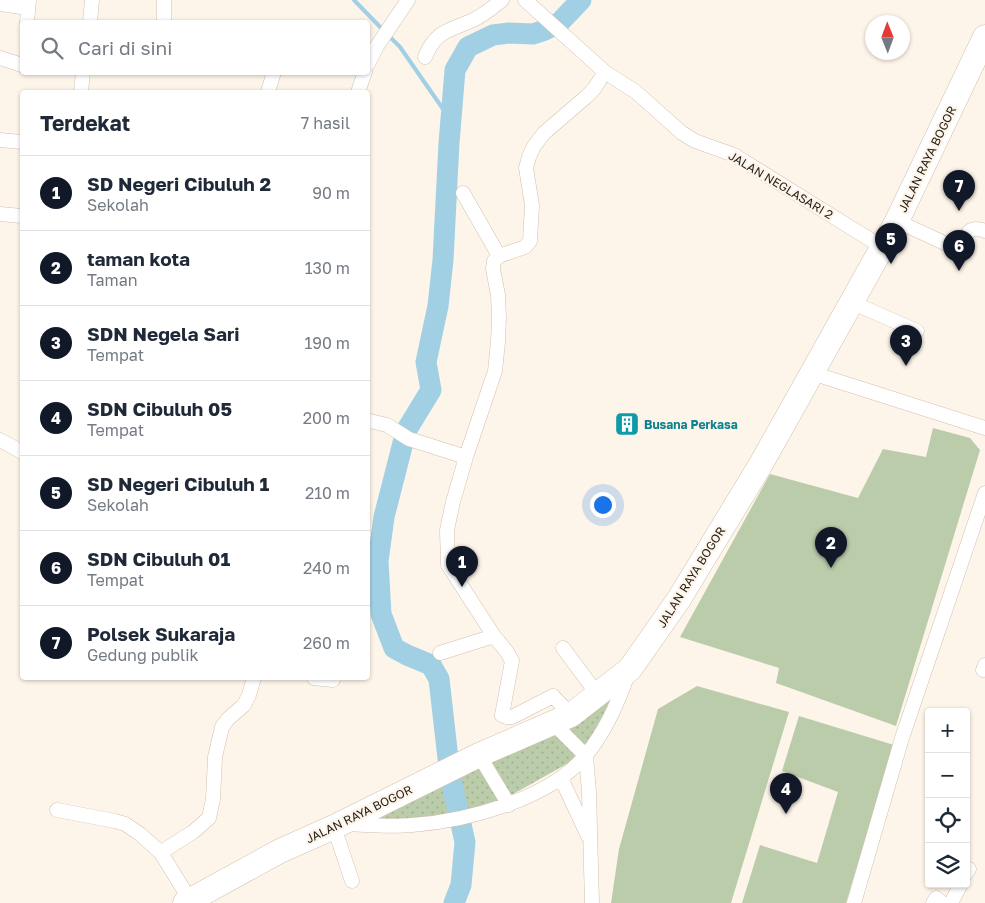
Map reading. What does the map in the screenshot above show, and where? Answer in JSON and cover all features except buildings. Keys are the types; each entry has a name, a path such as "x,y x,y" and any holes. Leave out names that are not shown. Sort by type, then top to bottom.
{"highway":[{"name":"JALAN RAYA BOGOR","path":"188,901 280,851 338,825 475,757 562,719 598,695 630,669 679,599 760,464 852,302 897,221 985,37"}],"street":[{"path":"90,20 92,0"},
{"path":"164,0 164,20"},
{"path":"370,60 377,46 408,0"},
{"path":"425,58 436,38 446,30 473,20 502,0"},
{"name":"JALAN NEGLASARI 2","path":"524,0 605,72 636,92 682,133 695,141 734,155 882,247"},
{"path":"0,4 29,4 27,20"},
{"path":"0,58 20,63"},
{"path":"592,903 589,792 586,756 562,719 553,696 512,717 502,715 512,661 448,565 448,530 453,502 466,457 495,371 499,318 494,261 499,256 526,247 530,241 532,205 526,168 534,146 544,133 594,89 605,72"},
{"path":"81,90 83,75"},
{"path":"269,90 273,75"},
{"path":"359,90 364,75"},
{"path":"0,140 20,142"},
{"path":"462,193 499,256"},
{"path":"0,214 20,216"},
{"path":"897,221 955,248 958,247 973,228 985,231"},
{"path":"852,302 917,331"},
{"path":"812,373 985,428"},
{"path":"370,421 387,425 401,434 466,457"},
{"path":"0,440 20,451"},
{"path":"854,903 902,738 985,493"},
{"path":"440,653 494,636"},
{"path":"563,648 598,695"},
{"path":"352,881 338,825 385,826 437,822 509,805 561,778 586,756 611,719 630,669"},
{"path":"161,854 194,832 209,818 213,800 215,757 222,727 244,705 253,680"},
{"path":"475,757 509,805"},
{"path":"561,778 589,839"},
{"path":"57,810 115,820 140,834 161,854 188,901"},
{"path":"951,903 959,888"},
{"path":"933,903 936,898 942,903"}],"green space":[{"path":"933,428 970,438 980,450 896,726 776,683 779,668 680,637 770,474 858,498 883,449 926,457"},
{"path":"697,686 789,712 731,903 611,903 619,849 658,709"},
{"path":"615,696 579,757 494,805 423,821 349,822"},
{"path":"799,716 894,745 846,903 742,903 760,845 817,863 838,792 782,771"}],"waterway":[{"path":"354,0 383,30"},
{"path":"454,903 461,885 465,842 450,776 439,679 431,665 394,648 381,614 378,561 384,517 406,431 431,390 426,362 438,306 443,260 455,70 468,47 493,35 509,33 533,34 545,30 560,22 581,0"},
{"path":"388,35 400,47 450,119"}],"place":[{"name":"Polsek Sukaraja","path":"959,211"},
{"name":"SD Negeri Cibuluh 1","path":"891,264"},
{"name":"SDN Cibuluh 01","path":"959,271"},
{"name":"SDN Negela Sari","path":"906,366"},
{"name":"Busana Perkasa","path":"627,424"},
{"name":"taman kota","path":"831,568"},
{"name":"SD Negeri Cibuluh 2","path":"462,587"},
{"name":"SDN Cibuluh 05","path":"786,814"}]}
